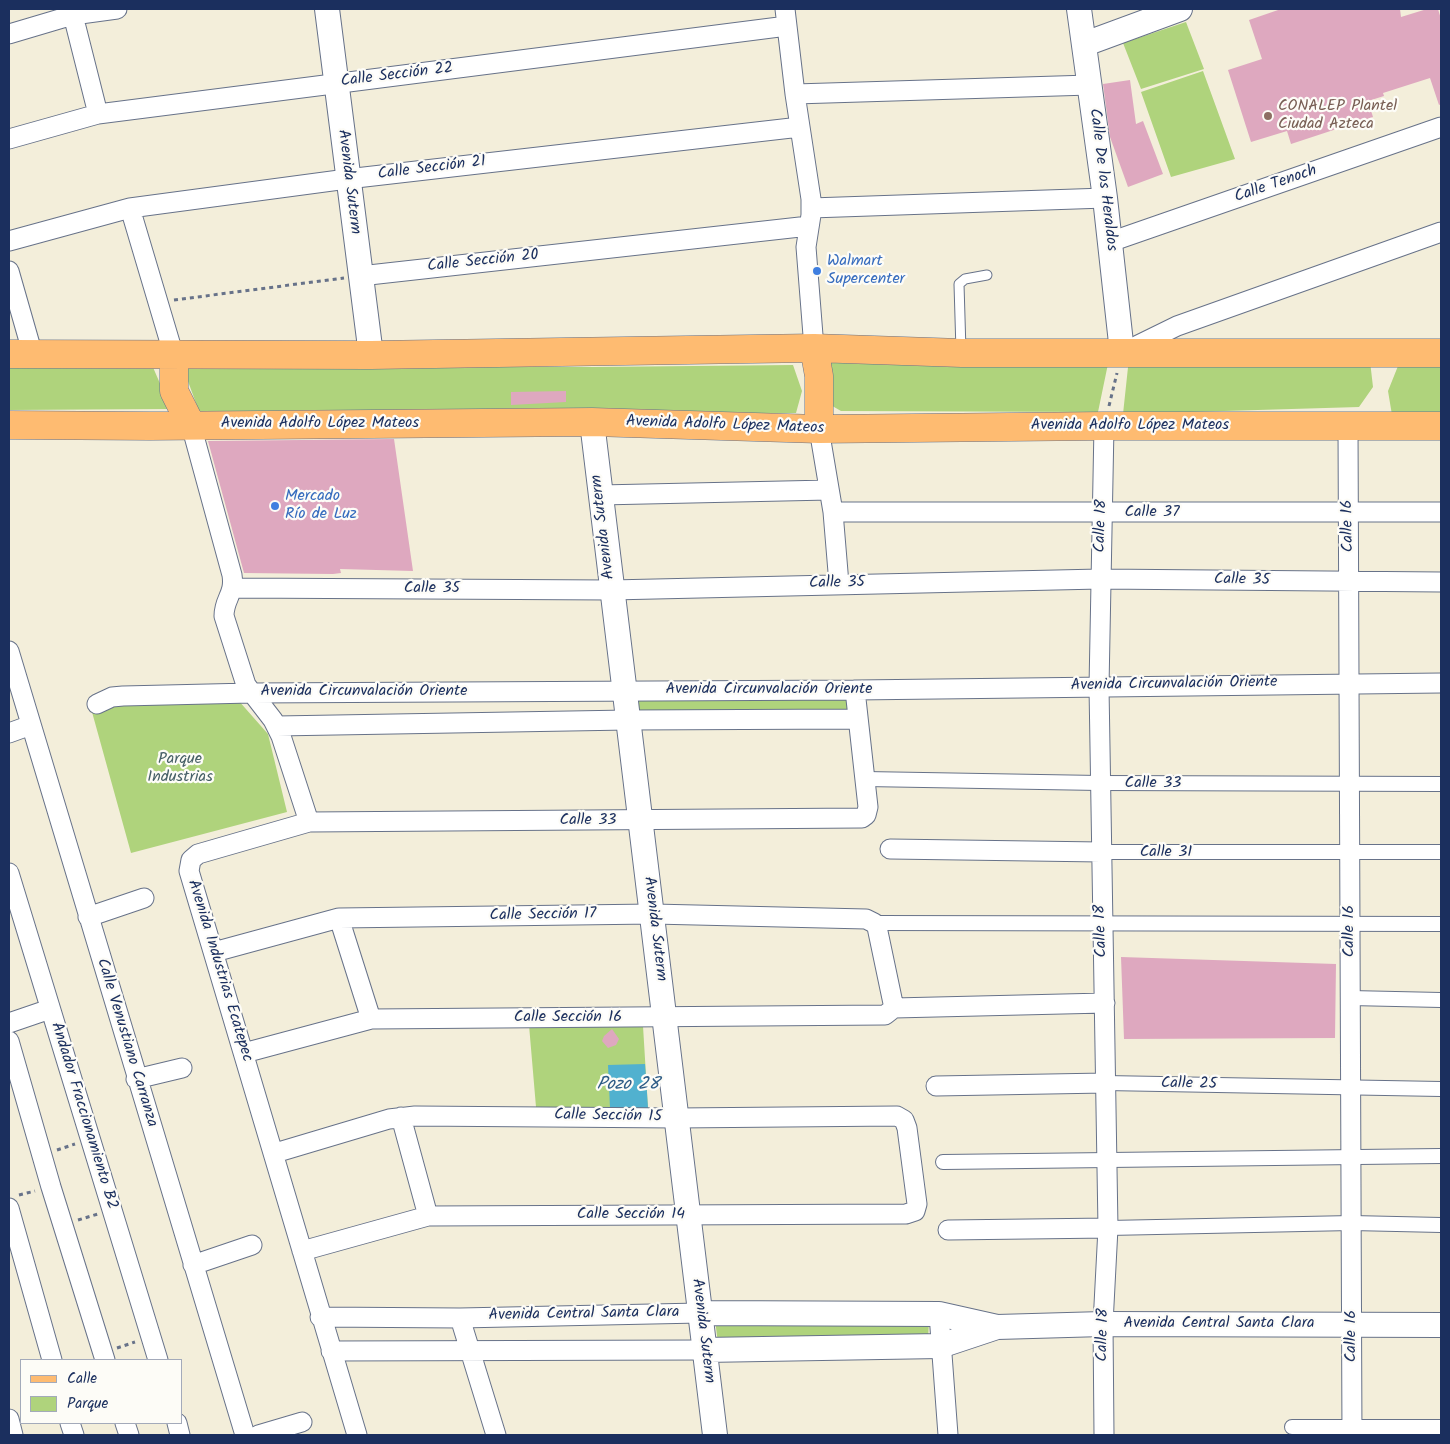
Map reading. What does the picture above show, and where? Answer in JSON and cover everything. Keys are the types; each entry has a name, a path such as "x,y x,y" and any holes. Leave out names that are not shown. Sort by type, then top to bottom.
{"main road":[{"path":"814,348 819,376 819,429"},
{"path":"21,354 174,356 371,355 814,348 962,353 1441,353"},
{"path":"174,356 174,391 191,425"},
{"name":"Avenida Adolfo López Mateos","path":"9,425 592,422 819,429 1104,426 1441,426"}],"street":[{"path":"9,34 73,15 117,9"},
{"name":"Avenida Suterm","path":"327,9 347,179 371,355"},
{"path":"1085,44 1180,9"},
{"name":"Calle De los Heraldos","path":"1084,10 1085,44 1122,352"},
{"path":"73,15 98,114"},
{"path":"786,17 810,217 806,247 814,348"},
{"name":"Calle Sección 22","path":"9,139 98,114 335,84 786,17"},
{"path":"795,94 1090,85"},
{"name":"Calle Sección 21","path":"9,241 130,208 347,179 800,127"},
{"name":"Calle Tenoch","path":"1110,242 1441,127"},
{"name":"Calle Sección 20","path":"360,276 810,217 1105,198"},
{"path":"130,208 174,356"},
{"path":"1122,352 1176,326 1441,232"},
{"path":"9,271 21,354"},
{"name":"Avenida Suterm","path":"592,422 666,1017 715,1435"},
{"path":"191,425 234,588 224,607 224,616 242,678 251,693 277,726 309,822"},
{"name":"Calle 18","path":"1104,426 1099,687 1099,783 1105,1003 1108,1228 1103,1324 1104,1435"},
{"name":"Calle 16","path":"1348,426 1352,1431"},
{"path":"819,429 832,512 839,584"},
{"path":"600,495 829,490"},
{"name":"Calle 37","path":"832,512 1441,512"},
{"name":"Calle 35","path":"234,588 612,590 1100,579 1441,582"},
{"name":"Calle Venustiano Carranza","path":"9,651 136,1079 245,1435"},
{"name":"Avenida Circunvalación Oriente","path":"97,704 123,696 251,693 855,690 1348,682 1441,683"},
{"path":"855,690 865,779"},
{"name":"Avenida Circunvalación Oriente","path":"277,726 628,720 858,719"},
{"path":"9,733 31,725"},
{"name":"Calle 33","path":"309,822 858,819 866,815 868,807 865,779 1099,783 1441,784"},
{"name":"Avenida Industrias Ecatepec","path":"309,822 198,854 191,860 188,871 214,952 274,1153 320,1317 357,1435"},
{"name":"Calle 31","path":"890,849 1101,852 1441,852"},
{"name":"Andador Fraccionamiento B2","path":"9,873 158,1359"},
{"path":"88,917 144,898"},
{"name":"Calle Sección 17","path":"214,952 339,918 652,914 866,919 874,923"},
{"path":"339,918 370,1019"},
{"path":"894,1008 878,933 874,923 1441,924"},
{"path":"1350,998 1441,1000"},
{"name":"Calle Sección 16","path":"244,1053 370,1019 885,1015 894,1008 1105,1003"},
{"path":"9,1023 50,1009"},
{"path":"9,1041 51,1186 104,1357"},
{"path":"136,1079 182,1068"},
{"name":"Calle 25","path":"936,1086 1105,1083 1351,1089 1441,1089"},
{"name":"Calle Sección 15","path":"274,1153 401,1117 677,1118 897,1116 904,1120 907,1128 911,1162"},
{"path":"401,1117 428,1216"},
{"path":"943,1162 1441,1156"},
{"name":"Calle Sección 14","path":"302,1251 428,1216 912,1213 917,1204 911,1162"},
{"path":"13,1202 52,1359"},
{"path":"948,1230 1352,1223 1441,1225"},
{"path":"194,1266 252,1245"},
{"name":"Avenida Central Santa Clara","path":"320,1317 460,1318 700,1312 939,1314 997,1327 1103,1324 1441,1325"},
{"path":"939,1314 948,1435"},
{"path":"460,1318 496,1435"},
{"name":"Avenida Central Santa Clara","path":"331,1351 704,1350 940,1346 997,1327"},
{"path":"258,1435 302,1422"},
{"path":"1292,1428 1352,1431 1441,1428"}],"lane":[{"path":"962,353 959,284 964,278 987,275"}],"path":[{"path":"157,302 360,276"},
{"path":"1104,426 1122,352"},
{"path":"42,1154 90,1140"},
{"path":"13,1202 51,1186"},
{"path":"63,1225 112,1210"},
{"path":"104,1357 151,1337"}],"green space":[{"path":"1186,22 1204,69 1141,89 1123,43"},
{"path":"1203,71 1235,159 1171,177 1141,92"},
{"path":"1129,358 1370,361 1373,387 1359,407 1123,414"},
{"path":"1109,359 1098,412 841,411 815,396 824,362"},
{"path":"1400,361 1441,361 1441,415 1392,415 1388,391"},
{"path":"152,365 171,409 9,410 9,368"},
{"path":"182,365 595,367 793,365 802,391 796,413 200,414"},
{"path":"636,697 847,697 847,713 637,715"},
{"name":"Parque Industrias","path":"238,700 268,734 287,812 131,853 92,712 118,703"},
{"path":"529,1025 643,1026 648,1108 536,1107"},
{"path":"715,1320 929,1320 928,1340 718,1343"}],"water":[{"name":"Pozo 28","path":"645,1064 648,1108 610,1108 608,1065"}],"building":[{"path":"1281,9 1400,9 1401,17 1427,9 1438,9 1441,19 1441,104 1439,105 1430,78 1383,93 1384,96 1368,101 1373,117 1291,144 1287,131 1251,142 1228,70 1262,59 1249,20"},
{"path":"1130,80 1136,124 1143,121 1163,174 1128,187 1110,137 1103,84"},
{"path":"566,391 566,402 511,405 511,392"},
{"path":"394,439 413,571 340,569 341,573 333,574 244,573 208,441"},
{"path":"1121,957 1336,964 1335,1038 1124,1039"},
{"path":"612,1029 619,1039 616,1045 608,1048 602,1041 604,1036"}],"place":[{"name":"CONALEP Plantel Ciudad Azteca","path":"1268,116"},
{"name":"Walmart Supercenter","path":"817,271"},
{"name":"Mercado Río de Luz","path":"275,506"}]}
